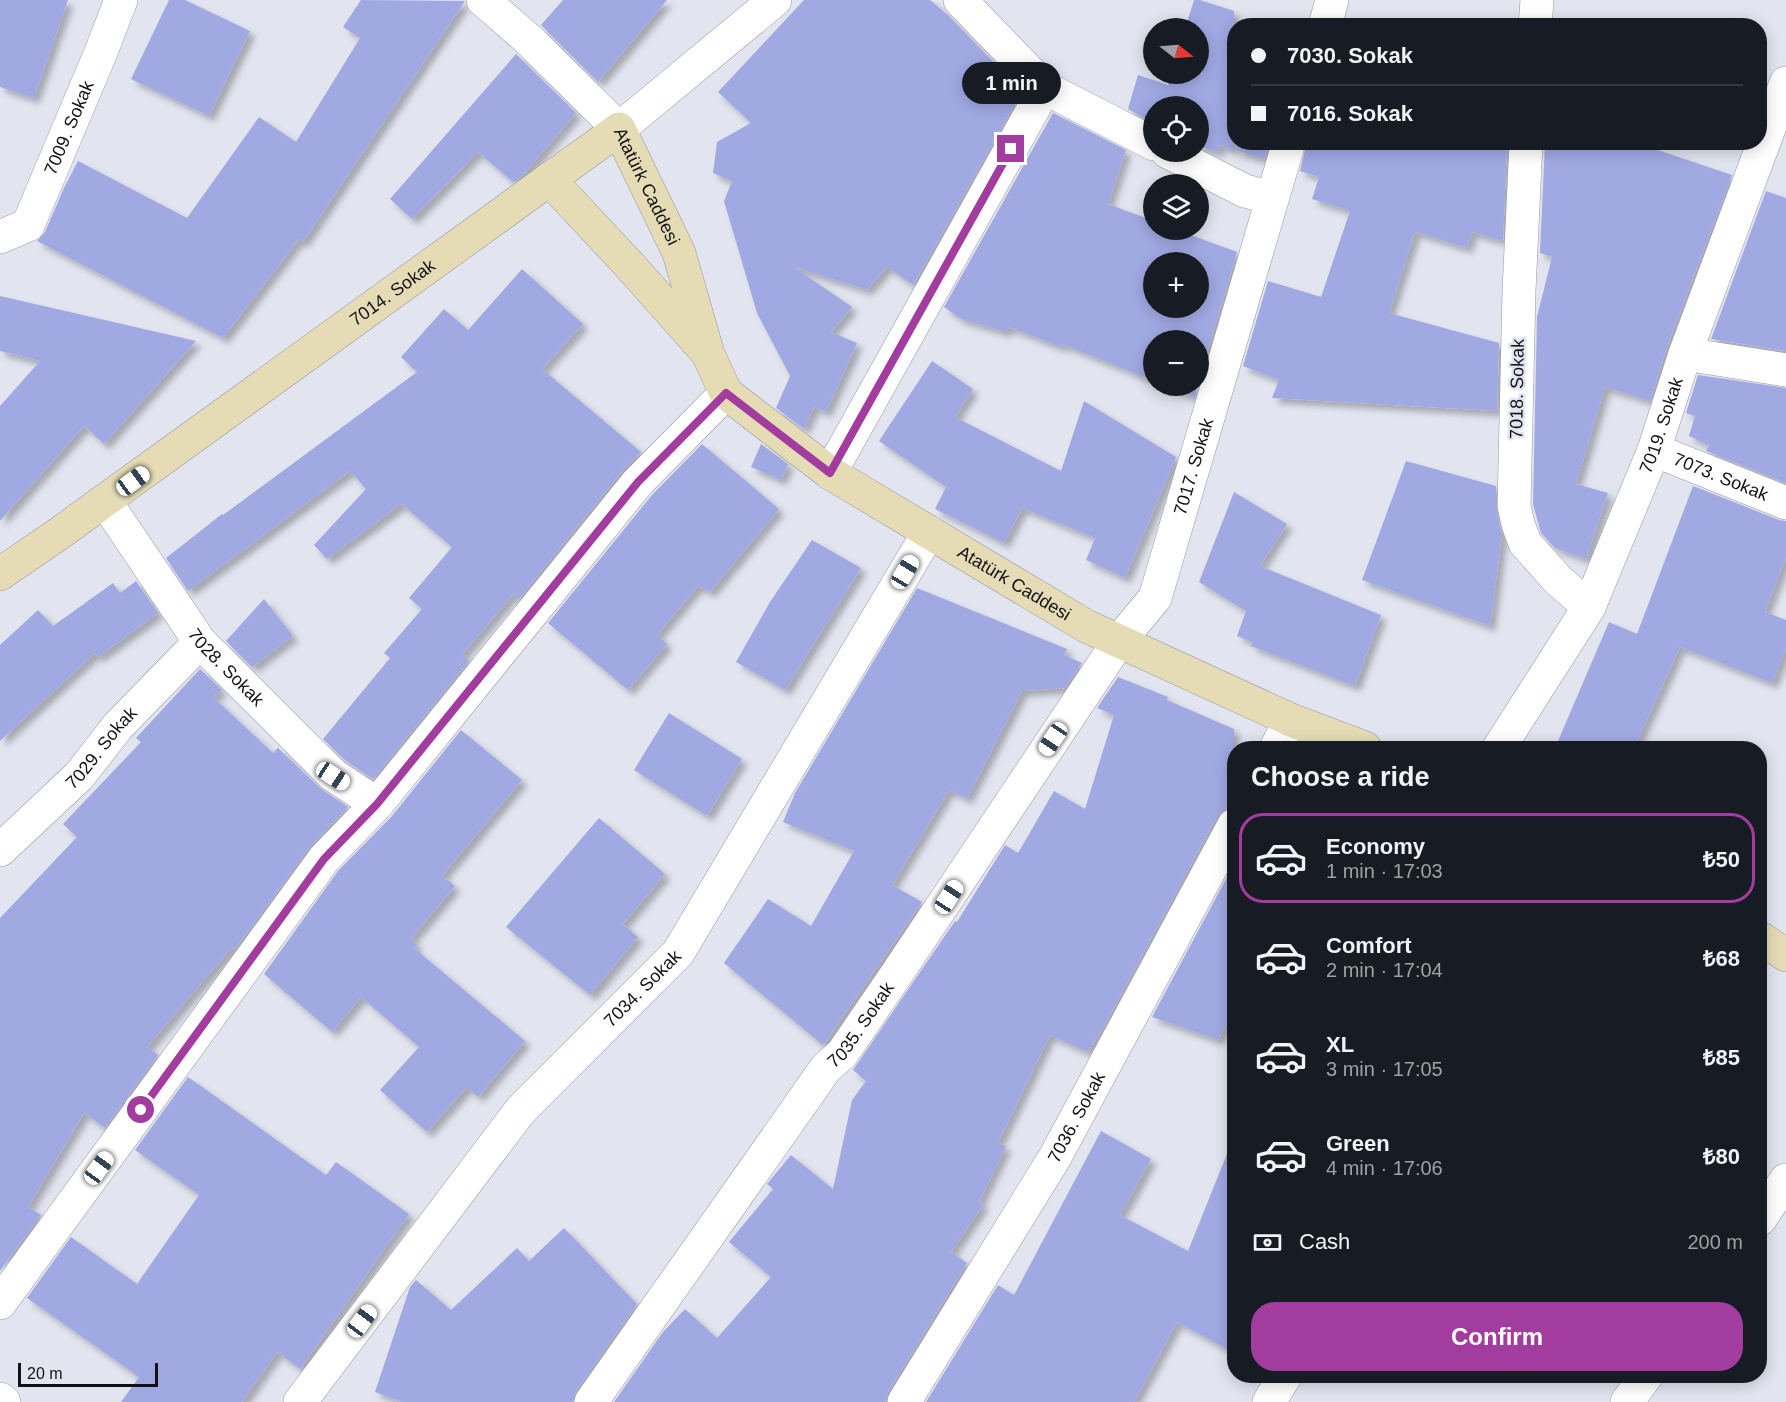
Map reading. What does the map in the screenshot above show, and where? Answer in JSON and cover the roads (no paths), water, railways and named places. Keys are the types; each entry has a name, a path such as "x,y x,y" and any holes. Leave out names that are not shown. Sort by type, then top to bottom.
{"main road":[{"name":"7014. Sokak","path":"0,574 105,501 619,129"},
{"name":"Atatürk Caddesi","path":"619,129 679,253 708,354 726,393 830,473 1086,626 1291,720 1346,741"},
{"name":"Atatürk Caddesi","path":"549,179 708,354"},
{"path":"1767,943 1786,955"}],"street":[{"name":"7009. Sokak","path":"0,237 28,225 121,0"},
{"name":"Atatürk Caddesi","path":"483,0 528,39 619,129"},
{"name":"7014. Sokak","path":"619,129 775,0"},
{"path":"960,0 1045,88 1143,138"},
{"path":"1327,18 1332,0"},
{"path":"1535,18 1537,0"},
{"name":"7019. Sokak","path":"1767,133 1786,82"},
{"path":"830,473 1045,88"},
{"name":"7017. Sokak","path":"1119,641 1155,598 1287,150"},
{"name":"7018. Sokak","path":"1526,150 1519,291 1514,506 1525,543 1558,580 1588,607"},
{"name":"7019. Sokak","path":"1503,741 1588,607 1654,450 1685,354 1761,150"},
{"path":"1188,162 1245,191 1272,198"},
{"path":"1685,354 1786,370"},
{"path":"0,1303 324,859 377,804 638,482 726,393"},
{"name":"7073. Sokak","path":"1654,450 1786,503"},
{"name":"7028. Sokak","path":"105,501 200,642 333,776 377,804"},
{"name":"7034. Sokak","path":"300,1402 520,1111 678,953 929,532"},
{"name":"7035. Sokak","path":"591,1402 826,1068 842,1054 1119,641"},
{"name":"7029. Sokak","path":"0,850 79,776 118,726 200,642"},
{"path":"1280,741 1291,720"},
{"name":"7036. Sokak","path":"904,1402 1054,1157 1227,838"},
{"path":"1767,1208 1786,1180"},
{"path":"1269,1402 1281,1383"},
{"path":"1627,1402 1641,1383"},
{"path":"0,1399 4,1402"}]}
